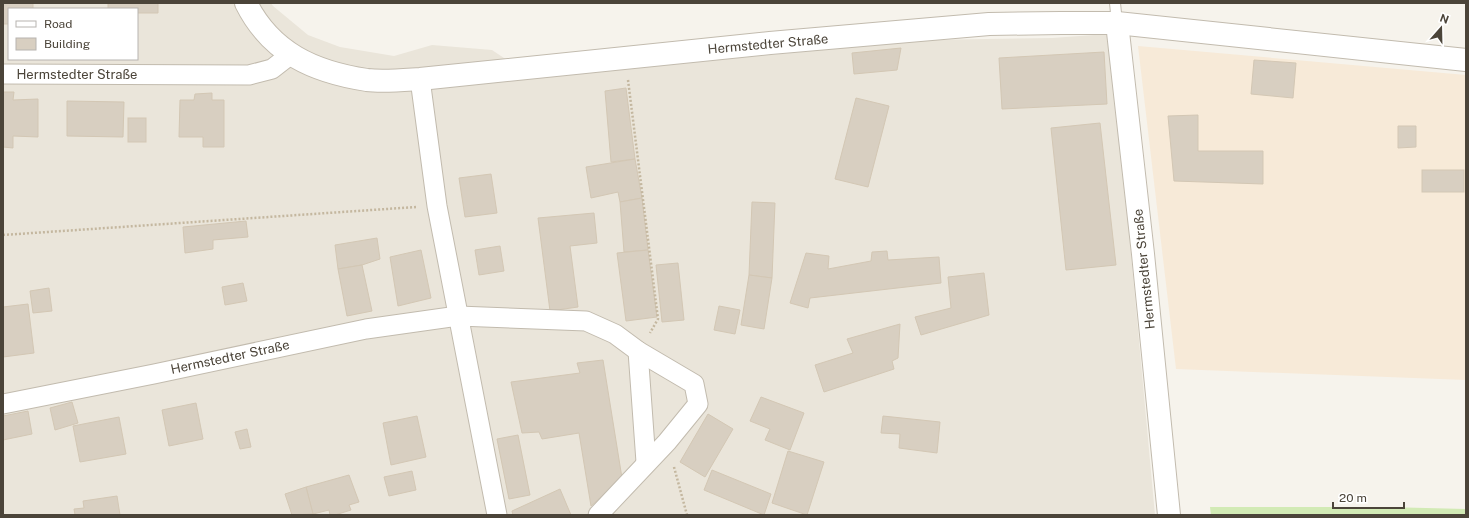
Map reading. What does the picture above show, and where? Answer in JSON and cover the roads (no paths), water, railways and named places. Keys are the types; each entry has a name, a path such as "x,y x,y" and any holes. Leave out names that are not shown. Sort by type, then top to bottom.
{"street":[{"name":"Hermstedter Straße","path":"246,3 252,16 270,38 290,55 325,71 369,80 420,79 770,43 989,24 1061,23 1116,13 1466,60"},
{"name":"Hermstedter Straße","path":"1116,13 1143,254 1169,515"},
{"name":"Hermstedter Straße","path":"3,74 249,75 272,69 290,55"},
{"path":"420,79 437,206 497,515"},
{"name":"Hermstedter Straße","path":"3,404 366,329 458,316 586,321 615,334 638,351 694,384 698,404 667,442 646,462 598,515"},
{"path":"638,351 646,462"}]}
